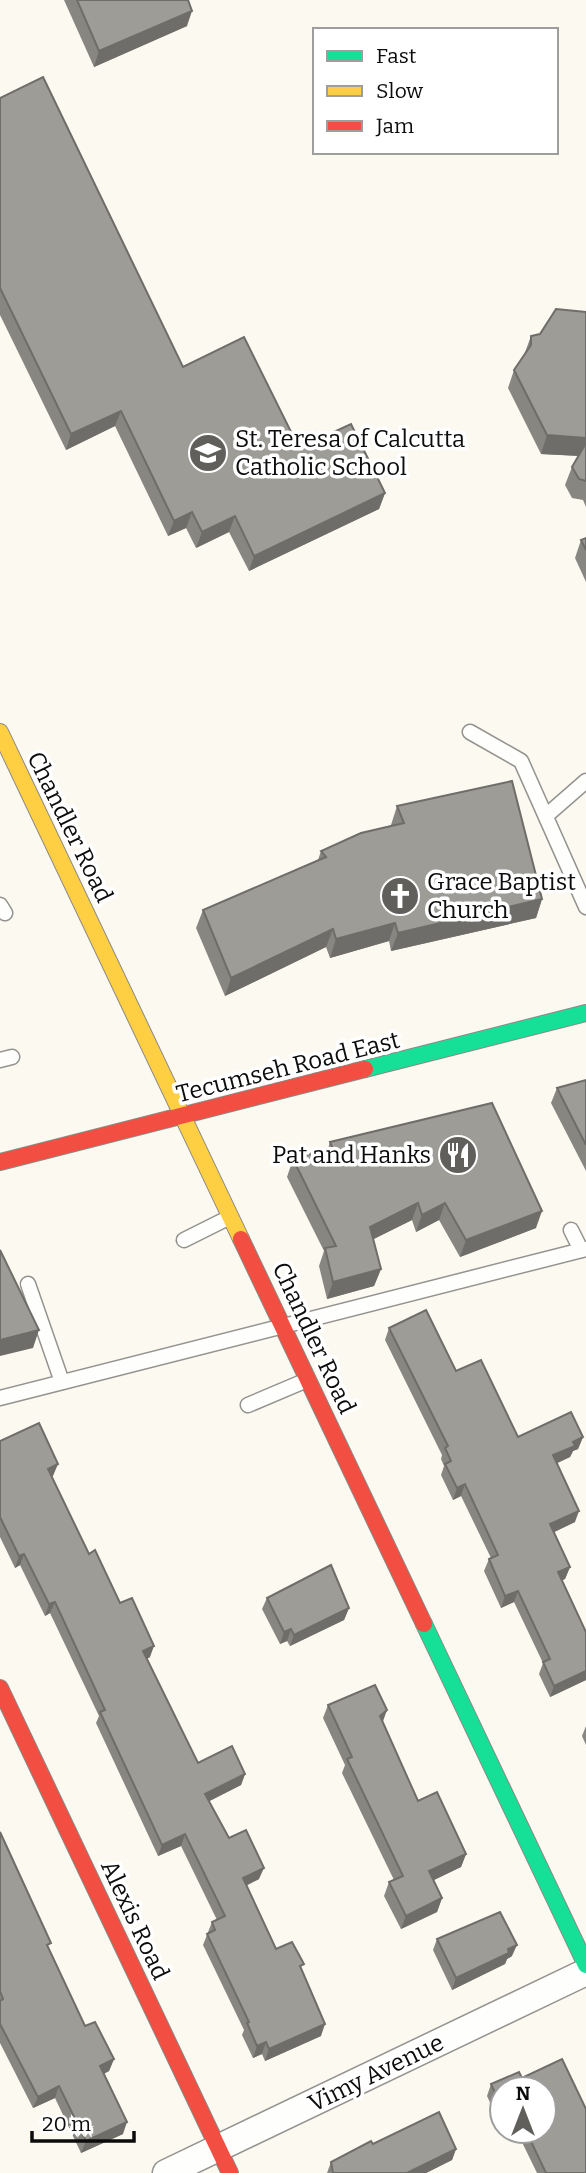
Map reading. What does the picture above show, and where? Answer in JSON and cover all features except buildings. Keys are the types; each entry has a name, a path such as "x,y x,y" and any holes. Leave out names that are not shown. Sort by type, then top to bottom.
{"street":[{"name":"Chandler Road","path":"0,732 586,1965"},
{"name":"Tecumseh Road East","path":"0,1162 586,1013"},
{"name":"Alexis Road","path":"0,1688 230,2173"},
{"name":"Vimy Avenue","path":"166,2173 586,1972"}],"lane":[{"path":"470,732 521,761 547,814 586,907"},
{"path":"547,814 586,781"},
{"path":"184,1240 231,1217"},
{"path":"0,1398 583,1250 571,1230"},
{"path":"27,1284 62,1382"},
{"path":"248,1405 308,1379"}],"traffic: fast":[{"path":"365,1069 586,1013"},
{"path":"424,1624 586,1965"}],"traffic: slow":[{"path":"0,732 241,1239"}],"traffic: jam":[{"path":"0,1162 365,1069"},
{"path":"241,1239 424,1624"},
{"path":"0,1688 230,2173"}],"place":[{"name":"St. Teresa of Calcutta Catholic School","path":"208,453"},
{"name":"Grace Baptist Church","path":"400,896"},
{"name":"Pat and Hanks","path":"458,1155"}]}
